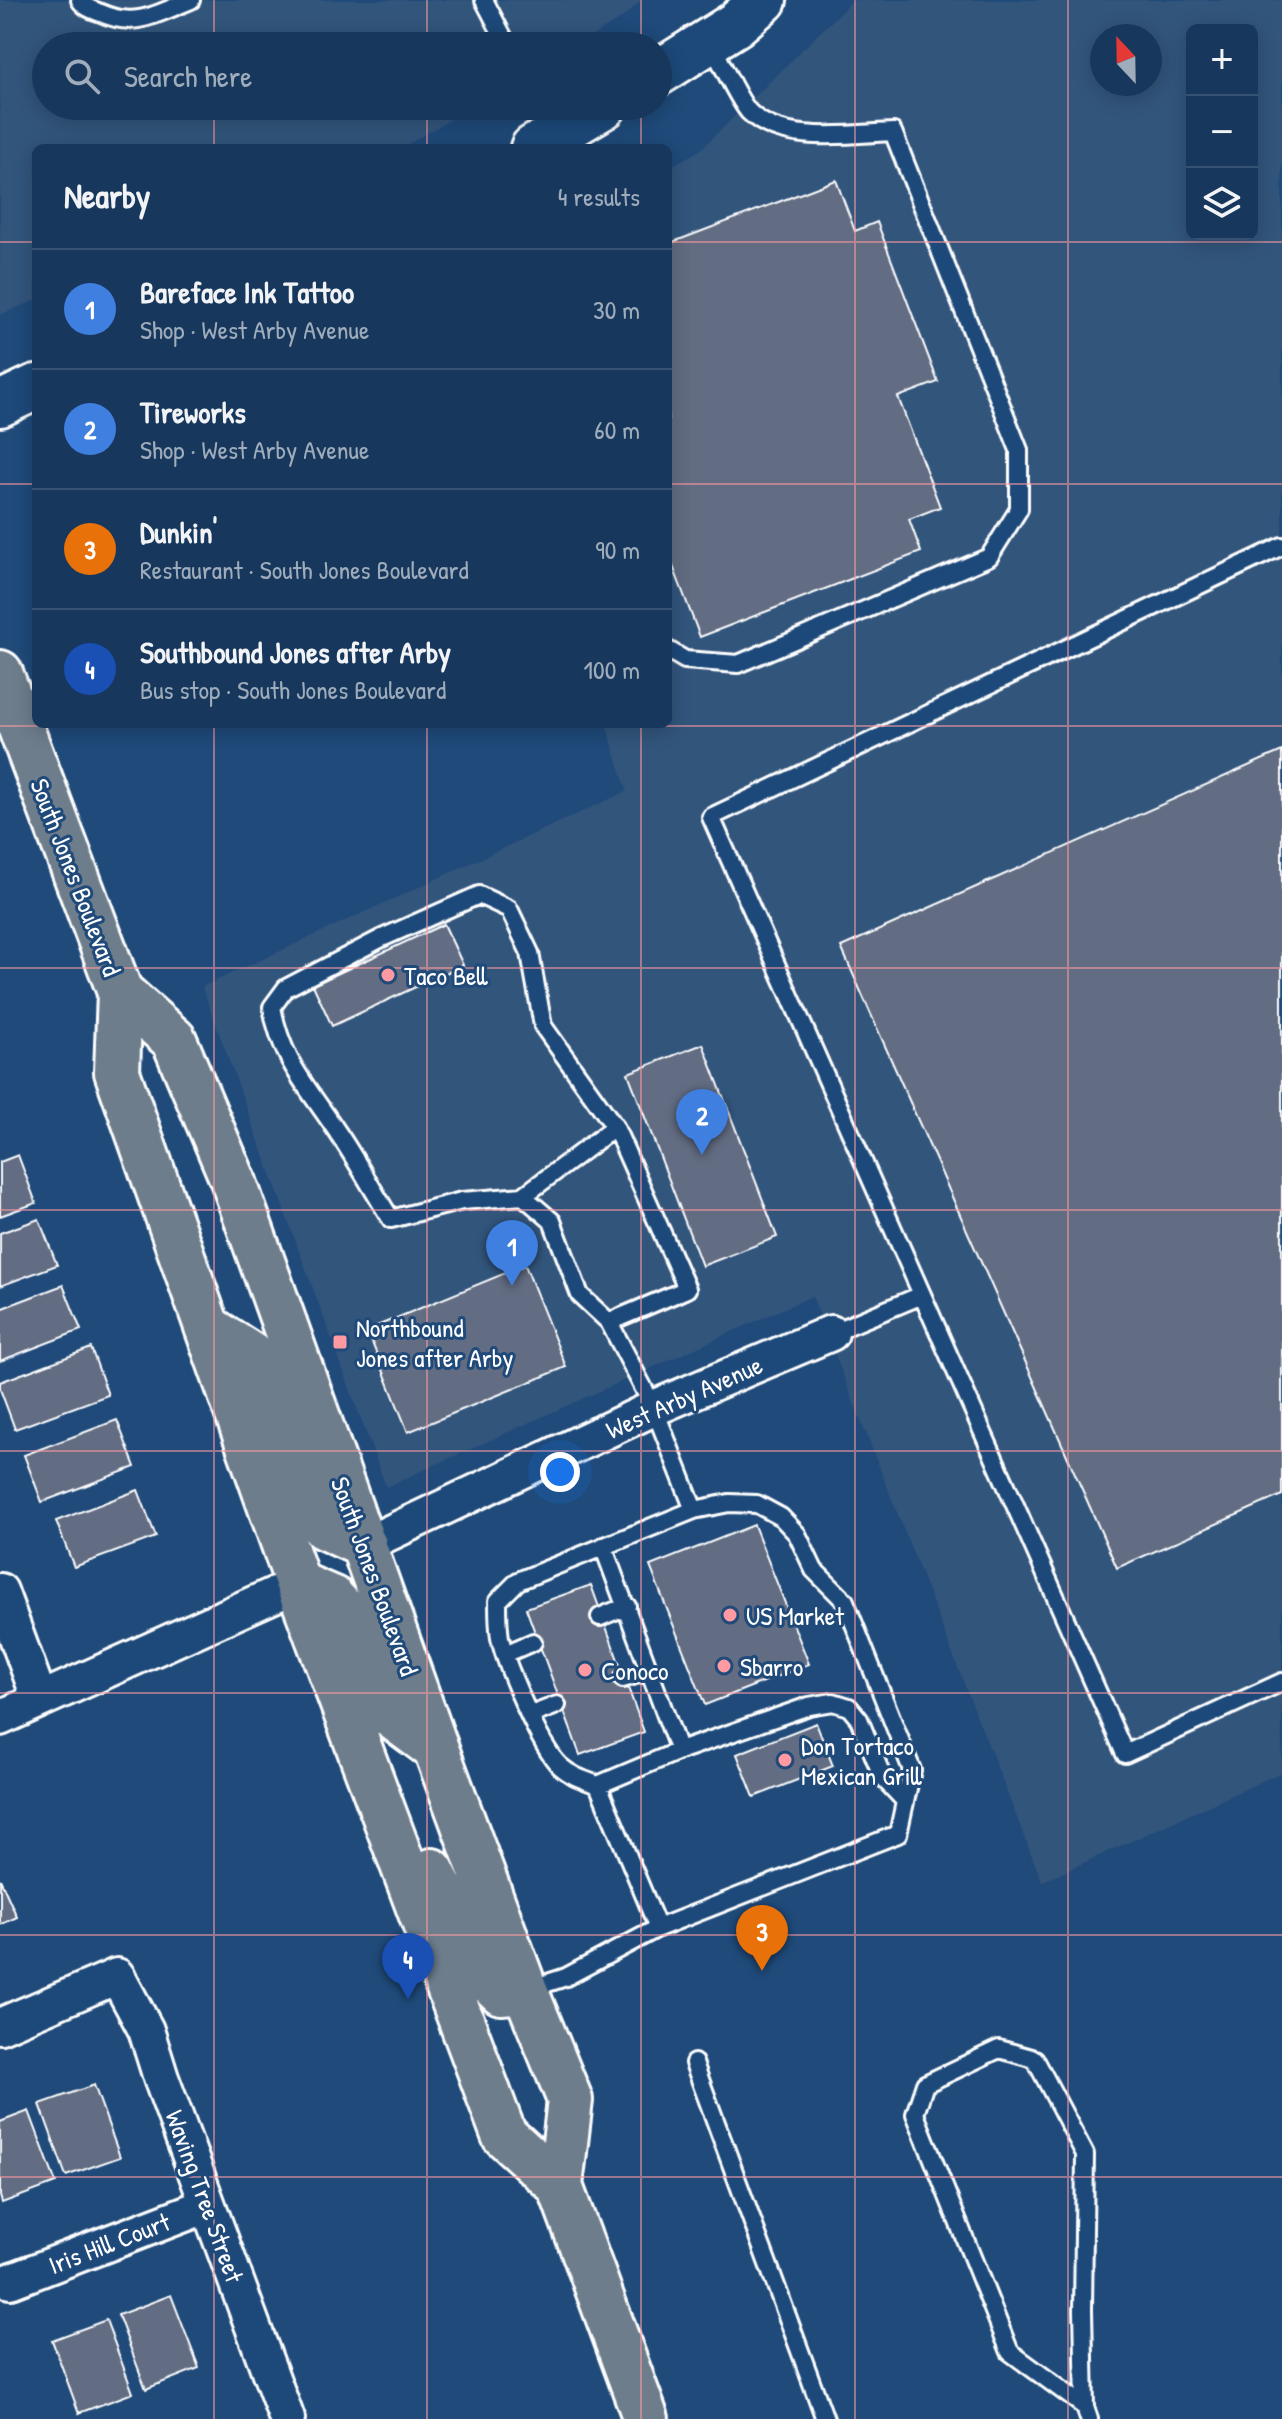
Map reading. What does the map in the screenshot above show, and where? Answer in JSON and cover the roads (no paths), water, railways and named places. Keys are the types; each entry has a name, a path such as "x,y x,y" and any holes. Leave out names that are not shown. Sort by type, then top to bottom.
{"main road":[{"path":"672,64 736,24 764,0"},
{"path":"543,130 568,120"},
{"path":"0,404 32,389"},
{"name":"South Jones Boulevard","path":"0,673 120,992 117,1072 298,1584 504,2135 560,2186"},
{"name":"South Jones Boulevard","path":"120,992 174,1040 233,1180 436,1749 525,1990 570,2100 560,2186 646,2419"},
{"path":"207,1327 252,1356 310,1504 324,1527 364,1545"},
{"path":"298,1584 333,1599 344,1611 386,1712 436,1749"},
{"path":"380,1804 416,1840 485,1977 501,1992 525,1990"}],"street":[{"name":"West Arby Avenue","path":"364,1545 654,1408 831,1333"},
{"path":"0,1718 298,1584"},
{"path":"0,1591 40,1700"},
{"name":"Waving Tree Street","path":"0,2026 117,1976 146,2030 287,2419"},
{"name":"Iris Hill Court","path":"10,2281 208,2205"}],"lane":[{"path":"80,0 84,6 112,18 135,22 190,0"},
{"path":"484,0 501,32"},
{"path":"672,652 685,660 738,664 989,557 1019,509 1019,450 893,132 819,136 774,129 748,111 709,41"},
{"path":"1282,546 711,817 1125,1754 1282,1682"},
{"path":"609,1322 687,1289 615,1127 543,1026 530,953 509,909 479,895 382,938 300,980 286,988 272,1007 276,1033 296,1074 338,1132 391,1219 462,1201 523,1196 615,1127"},
{"path":"523,1196 552,1221 580,1295 609,1322 654,1408 694,1510"},
{"path":"831,1333 922,1295"},
{"path":"525,1990 566,1977 658,1928 898,1834 912,1770 845,1601 814,1570 797,1534 781,1517 757,1504 729,1503 694,1510 518,1581 498,1601 500,1636 505,1654 546,1750 576,1778 598,1785 679,1751 809,1706 833,1702 849,1707 859,1719 883,1778 904,1800"},
{"path":"603,1546 679,1751"},
{"path":"600,1617 627,1606"},
{"path":"505,1654 533,1642"},
{"path":"623,1679 651,1670"},
{"path":"531,1715 557,1705"},
{"path":"598,1785 658,1928"},
{"path":"999,2049 1035,2059 1085,2154 1083,2310 1087,2413 1010,2352 915,2114 925,2084 999,2049"},
{"path":"694,2063 825,2419"}],"place":[{"name":"Taco Bell","path":"388,975"},
{"name":"Tireworks","path":"702,1155"},
{"name":"Bareface Ink Tattoo","path":"512,1286"},
{"name":"Northbound Jones after Arby","path":"340,1342"},
{"name":"US Market","path":"730,1615"},
{"name":"Sbarro","path":"724,1666"},
{"name":"Conoco","path":"585,1670"},
{"name":"Don Tortaco Mexican Grill","path":"785,1760"},
{"name":"Dunkin'","path":"762,1971"},
{"name":"Southbound Jones after Arby","path":"408,1999"}]}
